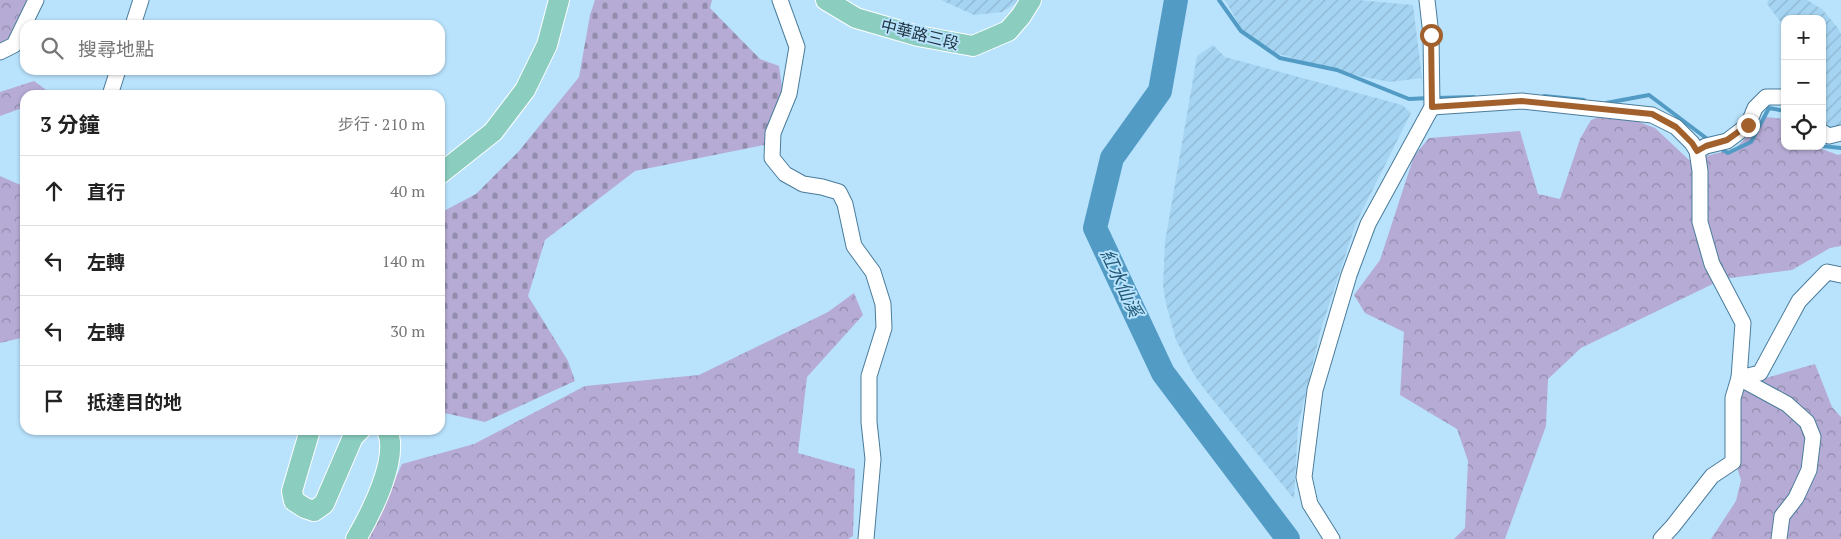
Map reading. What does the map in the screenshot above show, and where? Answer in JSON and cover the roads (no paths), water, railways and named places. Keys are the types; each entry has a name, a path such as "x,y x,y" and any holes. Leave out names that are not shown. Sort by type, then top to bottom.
{"main road":[{"path":"445,170 493,132 525,90 547,45 559,0"},
{"name":"中華路三段","path":"826,0 856,18 918,36 973,46 1008,31 1021,16 1031,0"},
{"path":"309,435 292,491 294,501 314,511 324,504 355,435"},
{"path":"356,539 371,512 382,484 390,453 389,435"}],"street":[{"path":"26,20 36,0"},
{"path":"135,20 141,0"},
{"path":"780,0 797,47 789,94 774,132 772,158 785,174 803,184 839,192 845,204 854,246 874,272 883,304 884,328 869,376 868,422 873,459 866,539"},
{"path":"1332,539 1310,504 1304,477 1315,390 1349,276 1368,224 1432,106 1431,35 1427,0"},
{"path":"0,52 14,45 20,33"},
{"path":"112,90 116,75"},
{"path":"1702,149 1727,140 1748,125 1755,108 1766,97 1781,97"},
{"path":"1432,106 1522,101 1652,114 1676,127 1692,143 1702,149"},
{"path":"1826,134 1829,136 1841,133"},
{"path":"1661,539 1712,476 1733,462 1732,398 1740,378 1743,324 1712,264 1700,222 1702,149"},
{"path":"1740,378 1760,373 1799,301 1827,272 1841,276"},
{"path":"1740,378 1787,404 1806,422 1813,437 1809,470 1796,498 1782,516 1779,539"}],"waterway":[{"name":"紅水仙溪","path":"1176,0 1160,91 1112,158 1095,228 1163,373 1288,539"},
{"path":"1219,0 1241,31 1280,58 1337,70 1409,99 1429,98"},
{"path":"1606,103 1649,95 1710,141"},
{"path":"1544,96 1584,100"},
{"path":"1436,98 1474,97"},
{"path":"1720,148 1728,153 1751,142 1769,108 1781,110"},
{"path":"1826,146 1841,148"}]}
